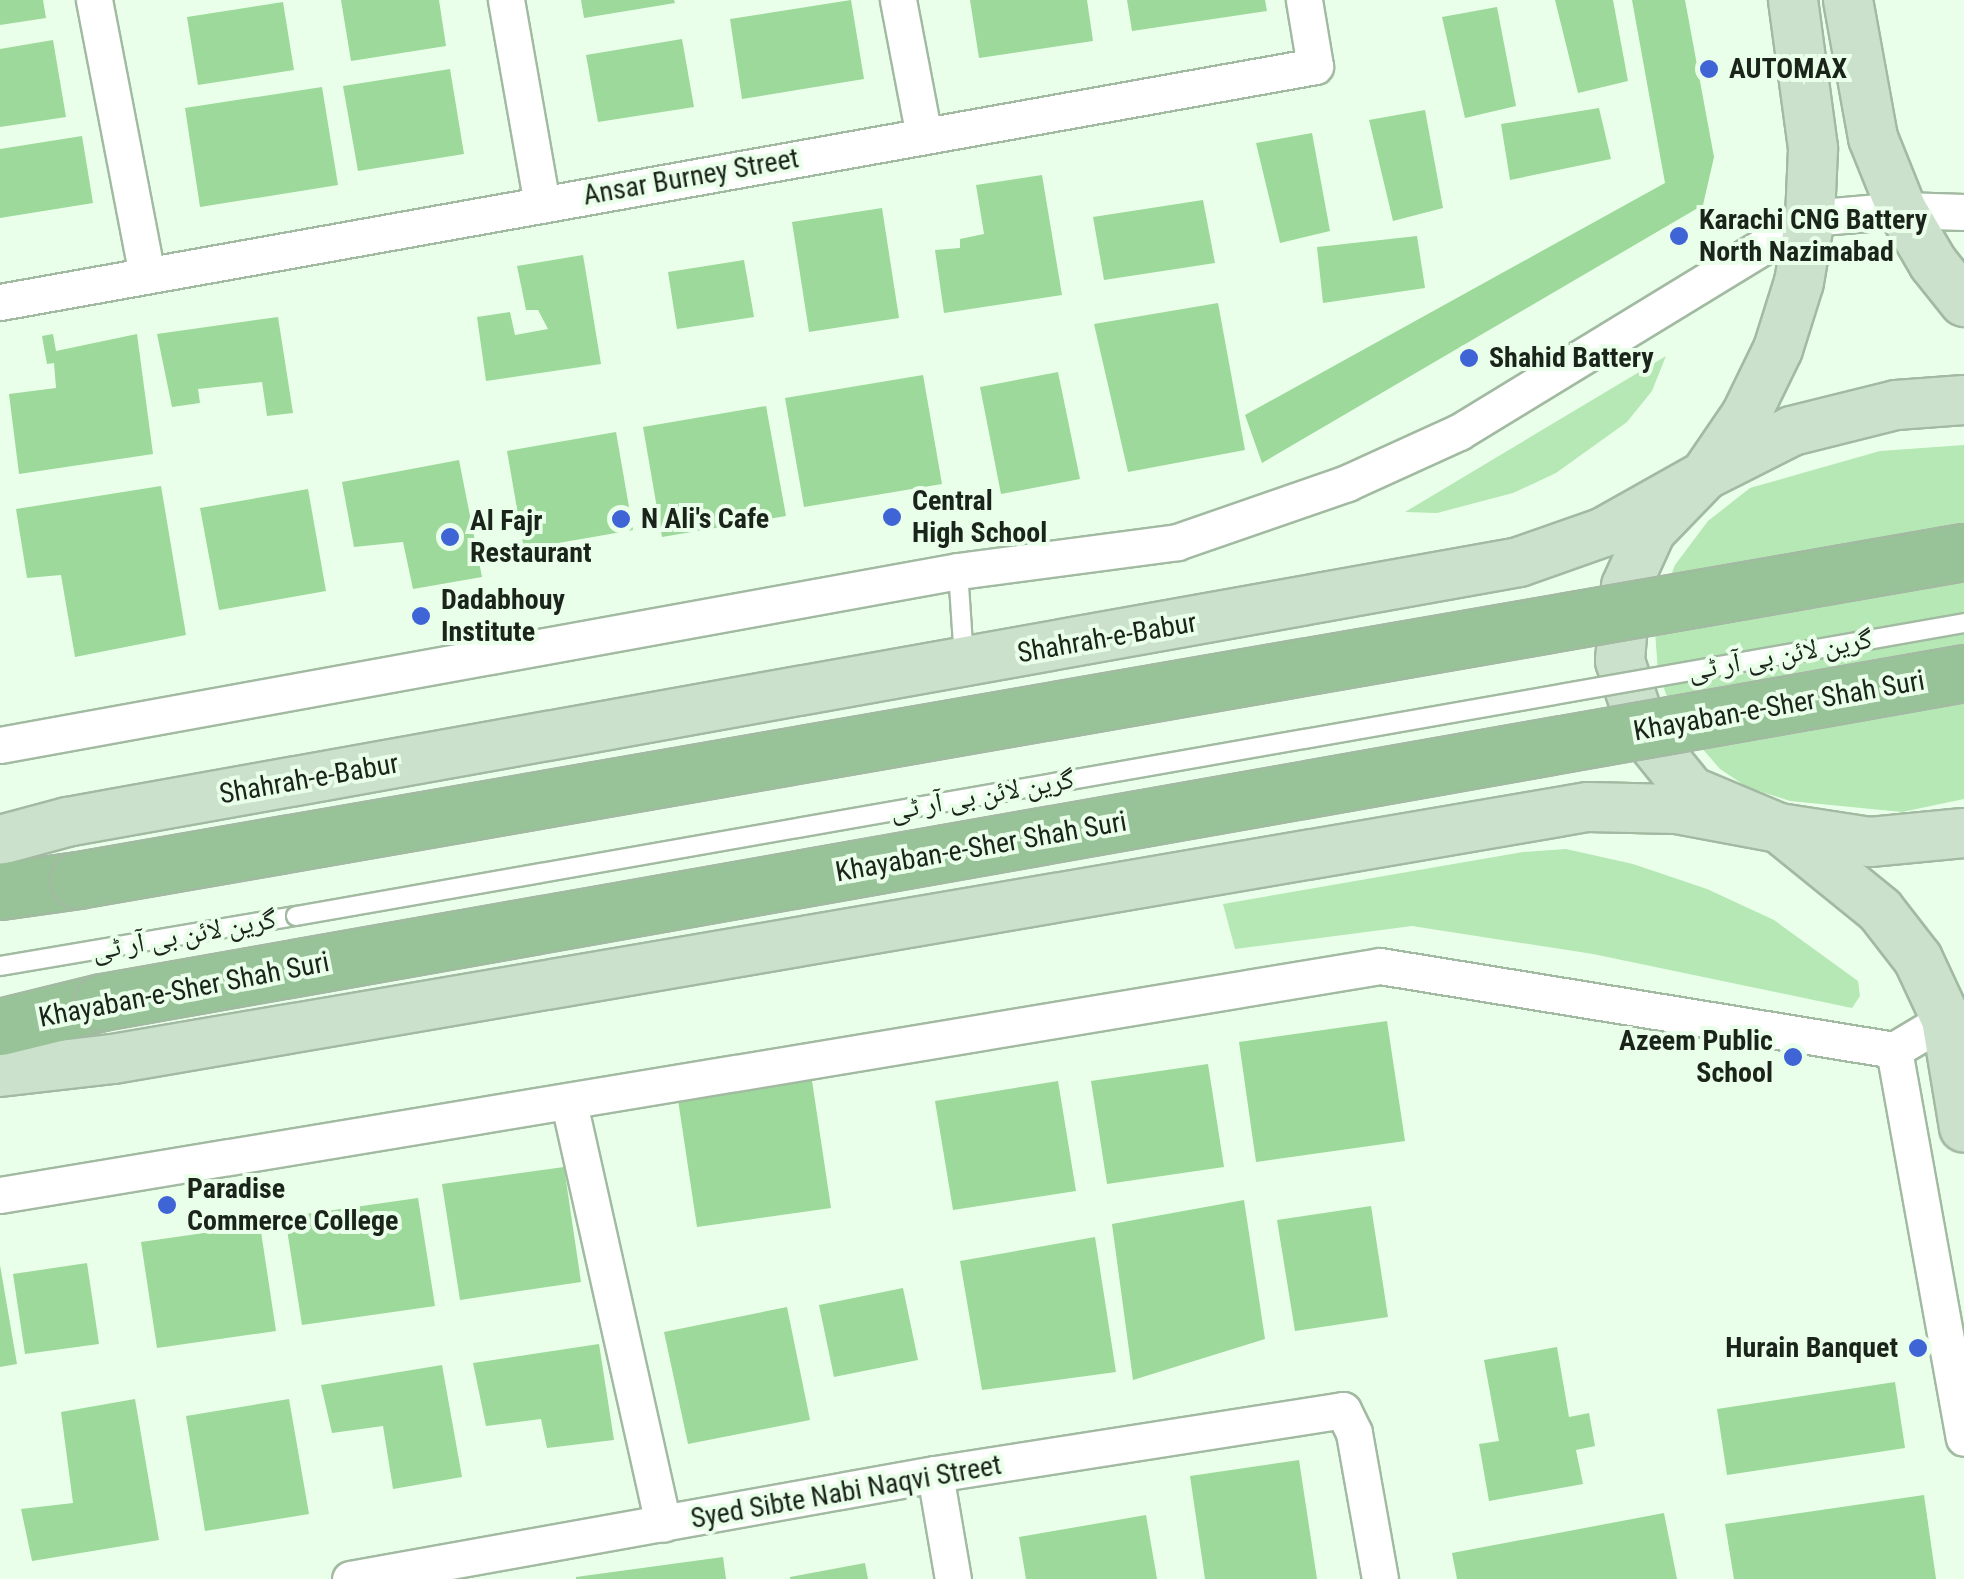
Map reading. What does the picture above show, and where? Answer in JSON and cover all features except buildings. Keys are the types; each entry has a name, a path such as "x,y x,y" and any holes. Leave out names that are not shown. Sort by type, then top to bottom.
{"main road":[{"name":"Shahrah-e-Babur","path":"0,840 67,822 1519,562 1604,532 1705,476 1746,415 1778,349 1800,282 1810,218 1813,148 1793,0"},
{"path":"1848,0 1873,138 1902,210 1933,263 1964,302"},
{"path":"1964,400 1896,405 1792,431 1705,476 1650,531 1626,586 1620,661 1644,734 1691,791 1779,828 1880,910 1918,959 1955,1018 1964,1128"},
{"path":"0,891 1964,552"},
{"name":"Khayaban-e-Sher Shah Suri","path":"0,1027 102,1002 1964,673"},
{"path":"0,1072 113,1059 1588,807 1676,809 1870,842 1964,833"}],"street":[{"path":"94,0 147,275"},
{"path":"506,0 542,204"},
{"path":"898,0 924,136"},
{"name":"Ansar Burney Street","path":"0,302 1315,66 1304,0"},
{"path":"0,745 958,571 1177,542 1347,483 1459,432 1810,218 1902,210 1964,212"},
{"path":"0,1194 1380,966 1894,1050 1955,1018"},
{"path":"1894,1050 1964,1438"},
{"path":"569,1103 664,1524"},
{"name":"Syed Sibte Nabi Naqvi Street","path":"350,1579 504,1566 664,1524 935,1474 1343,1410 1354,1433 1380,1579"},
{"path":"935,1474 953,1579"}],"lane":[{"path":"958,571 965,664"},
{"name":"گرین لائن بی آر ٹی","path":"0,966 1964,623"}],"green space":[{"path":"1666,356 1652,391 1627,422 1556,473 1513,493 1437,513 1405,512"},
{"path":"1964,445 1964,799 1902,812 1790,801 1747,787 1720,769 1674,716 1658,672 1654,618 1675,565 1708,521 1750,488 1880,451"},
{"path":"1566,849 1633,864 1707,889 1774,920 1858,981 1860,996 1852,1008 1593,954 1412,926 1235,949 1223,904 1523,852"}],"place":[{"name":"AUTOMAX","path":"1709,69"},
{"name":"Karachi CNG Battery North Nazimabad","path":"1679,236"},
{"name":"Shahid Battery","path":"1469,358"},
{"name":"Central High School","path":"892,517"},
{"name":"N Ali's Cafe","path":"621,519"},
{"name":"Al Fajr Restaurant","path":"450,537"},
{"name":"Dadabhouy Institute","path":"421,616"},
{"name":"Azeem Public School","path":"1793,1057"},
{"name":"Paradise Commerce College","path":"167,1205"},
{"name":"Hurain Banquet","path":"1918,1348"}]}
